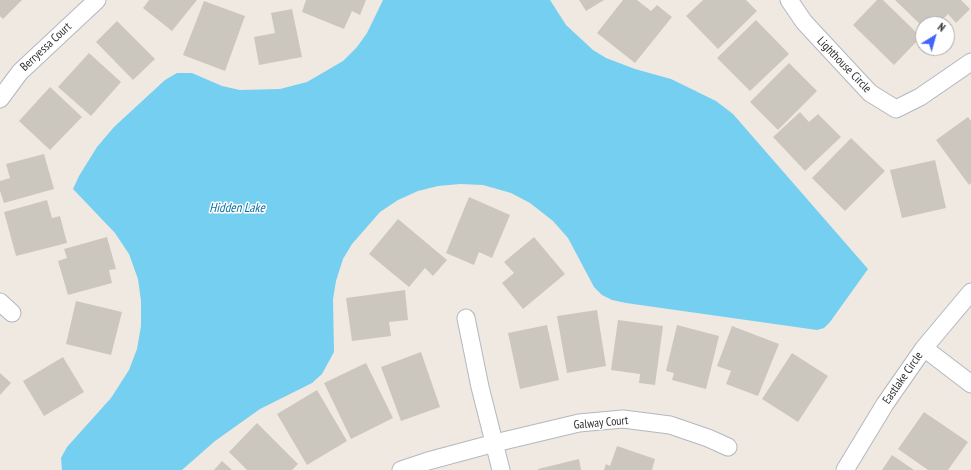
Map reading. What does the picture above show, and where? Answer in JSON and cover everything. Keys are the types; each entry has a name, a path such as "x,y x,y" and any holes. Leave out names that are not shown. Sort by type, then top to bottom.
{"street":[{"name":"Berryessa Court","path":"0,99 20,72 97,0"},
{"name":"Lighthouse Circle","path":"789,0 804,22 870,93 896,109 920,96 971,62"},
{"name":"Eastlake Circle","path":"845,470 885,404 924,348 971,292"},
{"path":"466,318 480,387 501,470"},
{"path":"924,348 971,384"},
{"name":"Galway Court","path":"401,470 495,443 579,423 623,419 670,425 708,438 728,447"}],"water":[{"name":"Hidden Lake","path":"383,0 550,0 566,25 593,50 606,58 635,69 671,79 716,101 733,114 868,269 830,322 824,328 817,330 626,303 612,300 602,295 594,287 568,238 553,221 530,203 511,193 483,185 460,184 438,186 418,191 398,200 380,212 352,244 343,259 336,281 333,299 334,352 322,374 312,383 260,409 215,441 182,470 62,470 61,458 67,447 111,398 129,370 137,349 141,326 141,301 138,279 129,254 115,233 73,189 79,176 97,147 114,127 165,80 177,73 192,73 222,86 240,90 280,89 307,82 343,61 357,47 367,33"}],"building":[{"path":"0,0 22,0 3,19 0,16"},
{"path":"149,0 197,0 172,31 143,8"},
{"path":"306,0 366,0 360,15 352,11 344,29 302,12"},
{"path":"579,0 604,0 586,11"},
{"path":"623,0 637,0 651,11 657,5 672,17 635,63 597,33"},
{"path":"703,0 746,0 757,11 718,49 686,16"},
{"path":"877,0 883,0 915,31 915,43 894,65 853,25"},
{"path":"895,0 961,0 970,9 956,23 955,16 950,16 948,14 946,16 915,16 915,19"},
{"path":"204,1 245,16 225,71 183,55"},
{"path":"292,9 302,57 259,65 254,37 275,33 271,13"},
{"path":"756,20 789,54 750,91 717,58"},
{"path":"117,21 155,59 133,80 96,42"},
{"path":"89,53 121,82 91,116 58,87"},
{"path":"789,63 817,91 778,130 750,102"},
{"path":"50,87 82,117 50,150 19,121"},
{"path":"800,112 809,122 818,114 841,137 805,171 773,137"},
{"path":"968,117 971,121 971,183 969,185 936,140"},
{"path":"851,138 885,171 845,211 812,178"},
{"path":"44,154 54,189 4,203 0,191 0,181 10,178 6,164"},
{"path":"935,160 946,208 902,218 890,170"},
{"path":"469,197 510,215 492,258 479,252 474,265 446,253"},
{"path":"47,200 52,218 60,216 67,243 16,256 4,212"},
{"path":"398,219 447,260 433,276 425,268 409,287 369,254"},
{"path":"107,237 116,269 109,270 112,283 68,295 58,261 67,258 64,249"},
{"path":"534,237 565,274 523,309 502,283 514,273 504,262"},
{"path":"405,290 408,320 389,322 391,336 352,341 346,298"},
{"path":"76,301 122,312 111,355 66,344"},
{"path":"597,310 606,366 567,373 557,316"},
{"path":"618,320 663,326 655,385 639,383 640,374 611,370"},
{"path":"547,325 559,380 520,389 508,333"},
{"path":"677,325 719,336 706,389 672,380 674,373 666,371"},
{"path":"732,326 779,344 758,396 726,384 731,371 717,366"},
{"path":"421,352 440,407 401,421 381,367"},
{"path":"792,353 828,376 798,422 762,399"},
{"path":"63,357 84,392 44,416 23,381"},
{"path":"366,363 393,418 351,439 324,383"},
{"path":"0,373 11,383 0,395"},
{"path":"317,390 347,441 307,465 277,414"},
{"path":"924,412 968,442 948,470 928,470 898,449"},
{"path":"257,423 298,464 292,470 247,470 229,452"},
{"path":"617,446 655,459 652,470 604,470 606,464 610,466"},
{"path":"892,455 914,470 882,470"},
{"path":"579,459 581,470 538,470 538,469"},
{"path":"222,461 232,470 214,470"}]}
